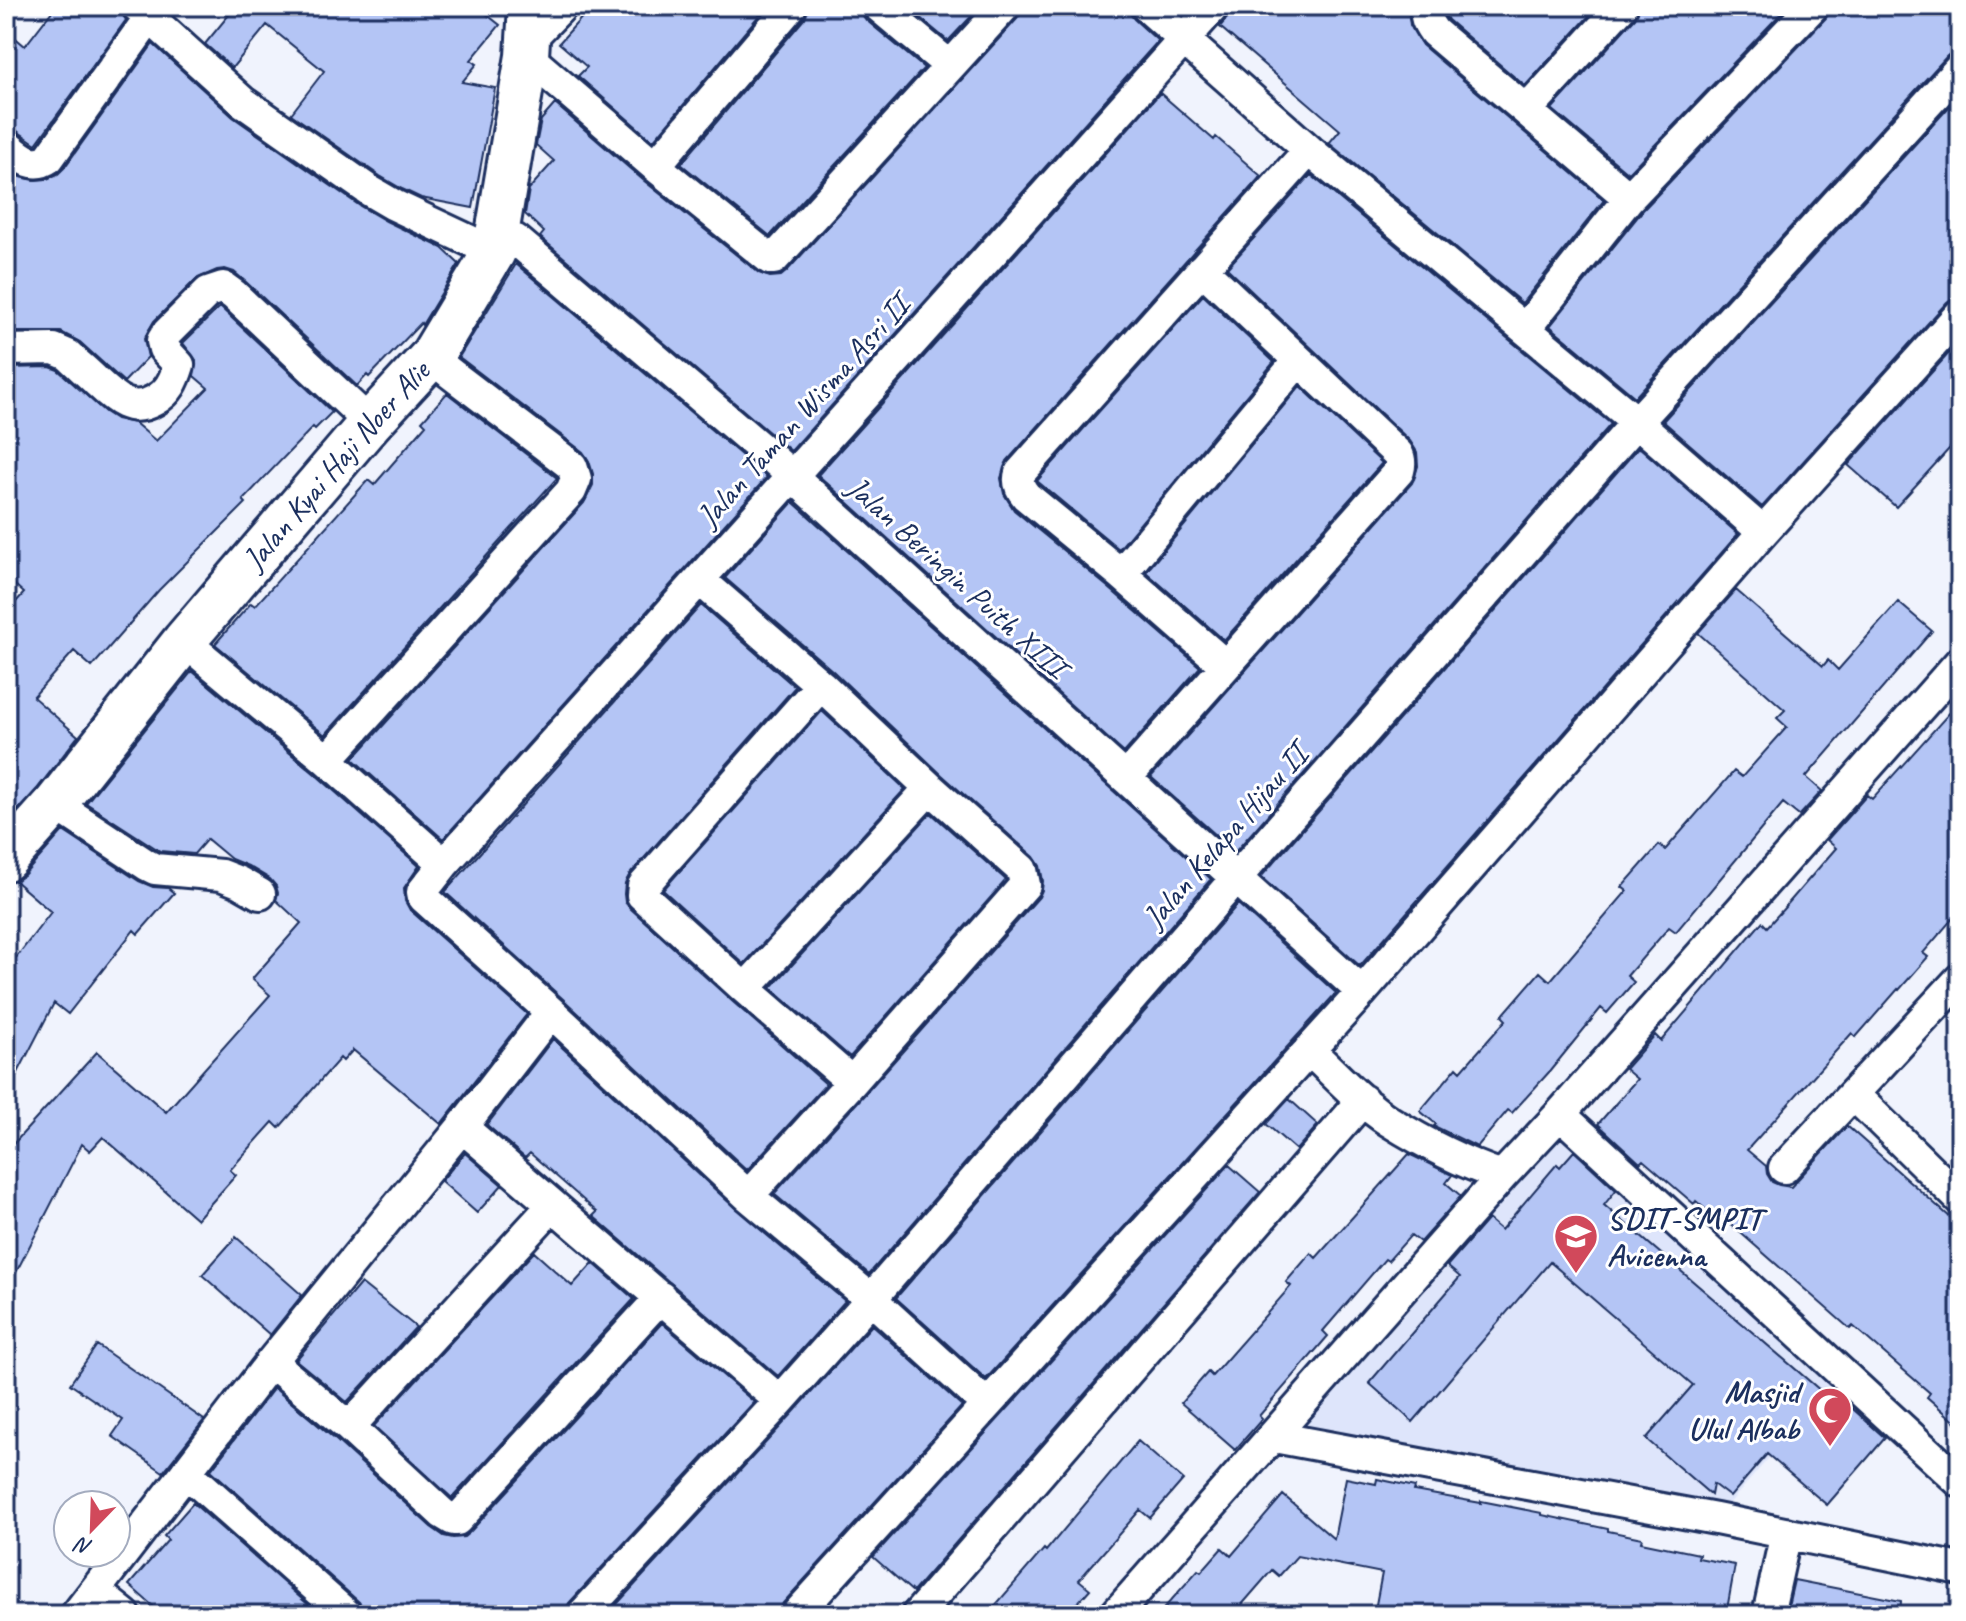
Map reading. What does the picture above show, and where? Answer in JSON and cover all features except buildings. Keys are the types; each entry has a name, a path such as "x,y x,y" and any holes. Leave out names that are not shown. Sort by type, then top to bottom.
{"street":[{"path":"562,6 528,35 655,166 770,259 774,259 1005,6"},
{"path":"655,166 791,6"},
{"path":"878,6 950,66"},
{"path":"1146,6 1309,150 1637,422 1763,532"},
{"name":"Jalan Taman Wisma Asri II","path":"551,1012 423,897 425,887 1214,6"},
{"path":"1426,6 1426,22 1434,32 1629,198"},
{"path":"1527,110 1622,6"},
{"path":"1525,329 1629,198 1813,6"},
{"path":"6,145 28,161 42,162 49,158 143,12 243,102 370,191 494,252"},
{"name":"Jalan Kyai Haji Noer Alie","path":"6,859 55,804 184,641 370,423 431,357 494,252 528,35"},
{"name":"Jalan Kelapa Hijau II","path":"582,1615 871,1299 1637,422 1960,68"},
{"path":"1225,665 1026,496 1018,478 1309,150"},
{"name":"Jalan Beringin Puith XIII","path":"494,252 516,240 758,446 1362,992"},
{"path":"1126,778 1401,466 1398,454 1202,269"},
{"path":"6,350 59,350 118,401 141,406 153,402 173,383 179,365 164,349 162,341 167,333 208,292 223,287 370,423"},
{"path":"796,1615 1362,992 1763,532 1960,314"},
{"path":"327,760 571,491 576,479 572,466 431,357"},
{"path":"1121,574 1298,361"},
{"path":"700,580 821,685 1022,870 1025,885 748,1196"},
{"path":"184,641 327,760 444,864"},
{"path":"1115,1615 1502,1176 1959,666"},
{"path":"821,685 643,886 642,895 852,1082"},
{"path":"745,989 930,788"},
{"path":"55,804 155,869 221,875 260,894"},
{"path":"1784,1168 1960,979"},
{"path":"76,1615 271,1362 551,1012 748,1196 871,1299 986,1404"},
{"path":"1309,1050 1374,1109 1473,1166 1502,1176"},
{"path":"1853,1094 1960,1199"},
{"path":"917,1615 1374,1109"},
{"path":"1560,1114 1960,1482"},
{"path":"462,1127 780,1401"},
{"path":"349,1427 552,1206"},
{"path":"271,1362 349,1427 443,1514 457,1520 661,1297"},
{"path":"1274,1437 1958,1565"},
{"path":"186,1472 347,1615"},
{"path":"1768,1615 1786,1533"},
{"path":"95,1591 125,1615"}],"shaded area":[{"name":"SDIT-SMPIT Avicenna","path":"1560,1114 1842,1373 1716,1519 1274,1437"}],"place":[{"name":"SDIT-SMPIT Avicenna","path":"1576,1275"},
{"name":"Masjid Ulul Albab","path":"1830,1448"}]}
